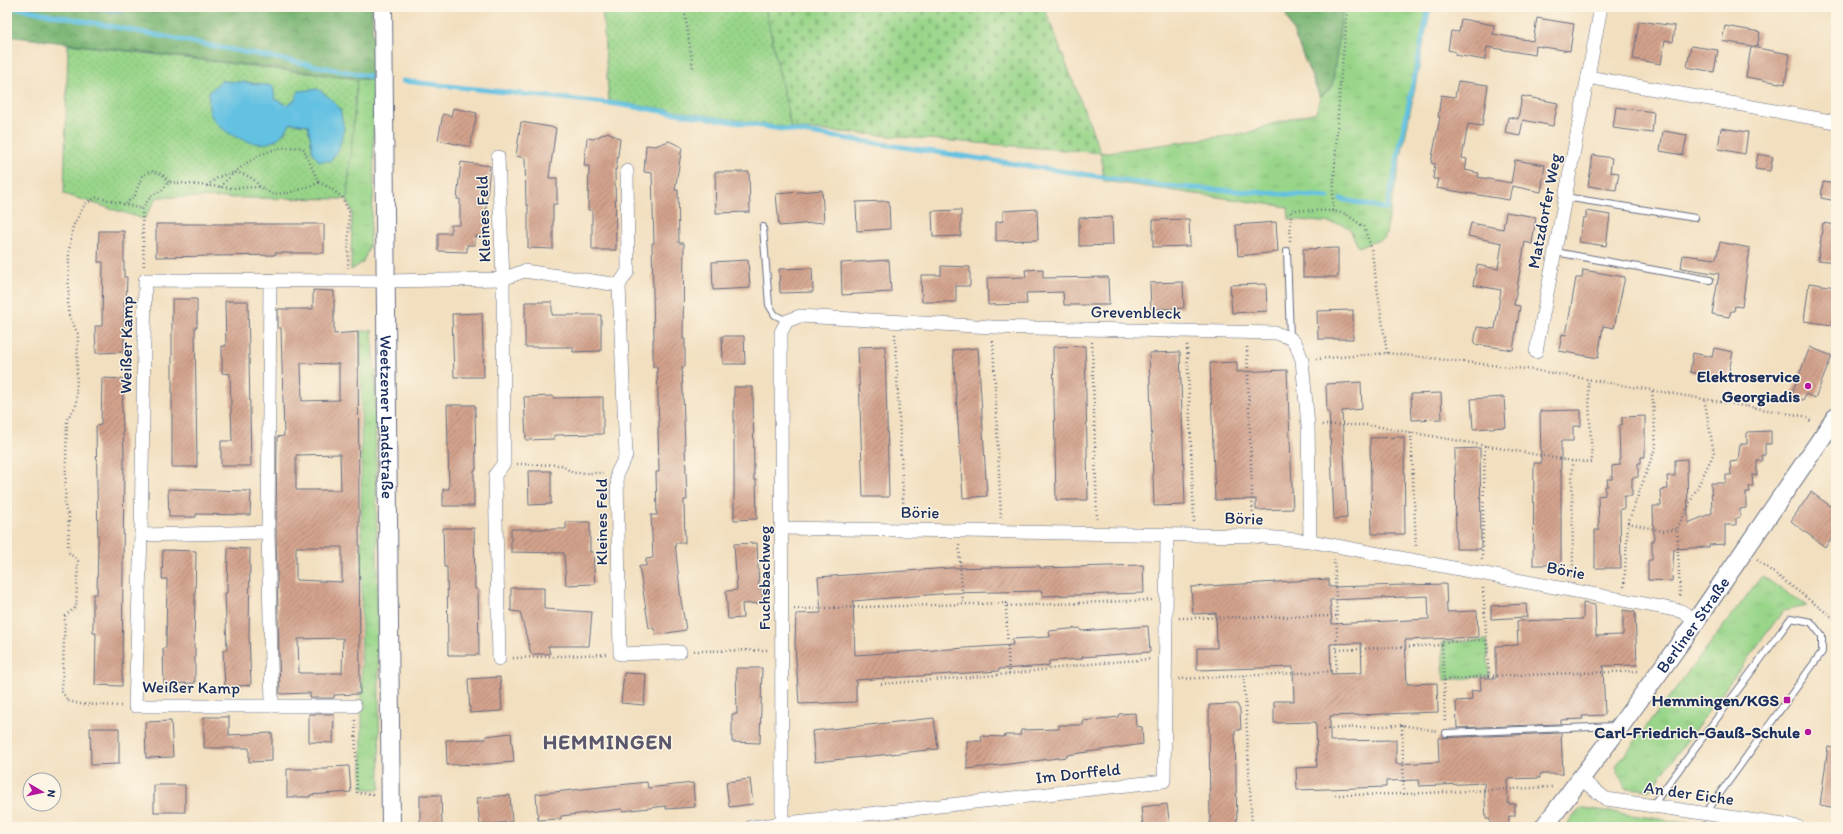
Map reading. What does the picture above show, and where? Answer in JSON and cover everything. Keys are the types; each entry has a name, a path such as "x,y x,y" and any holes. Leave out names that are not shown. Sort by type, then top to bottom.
{"main road":[{"name":"Weetzener Landstraße","path":"383,7 390,827"},
{"name":"Berliner Straße","path":"1544,827 1621,725 1696,621 1832,425"}],"street":[{"name":"Matzdorfer Weg","path":"1536,352 1566,197 1600,7"},
{"path":"1588,77 1836,122"},
{"name":"Kleines Feld","path":"498,157 503,279 504,463 495,475 499,659"},
{"name":"Kleines Feld","path":"620,654 617,473 626,456 619,285 628,271 627,171"},
{"name":"Kleines Feld","path":"386,281 503,279 524,271 619,285"},
{"name":"Weißer Kamp","path":"355,706 135,706 141,535 144,280 386,281"},
{"path":"270,280 268,532 272,706"},
{"name":"Grevenbleck","path":"787,320 800,316 992,327 1276,333 1290,338"},
{"name":"Fuchsbachweg","path":"782,824 781,332 787,320"},
{"path":"1290,338 1296,344 1302,360 1308,426 1310,541"},
{"name":"Börie","path":"782,528 1253,536 1310,541 1333,544 1681,611 1696,621"},
{"path":"141,535 268,532"},
{"name":"Im Dorffeld","path":"751,827 1164,781 1166,680 1165,600 1167,535"},
{"path":"620,654 680,652"},
{"name":"An der Eiche","path":"1578,783 1606,799 1798,827"}],"lane":[{"path":"1566,197 1695,218"},
{"path":"763,226 769,306 775,315 787,320"},
{"path":"1287,252 1290,338"},
{"path":"1555,252 1710,280"},
{"path":"1652,806 1791,618 1812,622 1822,636 1822,652 1705,814"},
{"path":"1446,733 1621,725"}],"path":[{"path":"684,7 693,68"},
{"path":"1332,211 1340,84 1348,7"},
{"path":"220,187 234,172 252,159 275,148 303,148 319,183"},
{"path":"126,204 135,195 142,176 151,171 162,174 168,182"},
{"path":"206,186 216,178 234,172 244,174 255,179 261,187"},
{"path":"142,209 144,280"},
{"path":"1287,252 1290,245 1291,210 1332,211 1346,214 1364,227 1371,247 1387,353"},
{"path":"894,322 904,530"},
{"path":"992,327 1002,532"},
{"path":"1091,330 1098,533"},
{"path":"1186,331 1195,535"},
{"path":"1246,332 1253,536"},
{"path":"1302,360 1387,353 1534,370 1803,416 1832,425"},
{"path":"1308,426 1369,425 1572,461 1592,462 1588,379"},
{"path":"1623,599 1628,523 1656,446 1652,390"},
{"path":"1681,611 1677,529 1714,453 1704,398"},
{"path":"1411,433 1416,561"},
{"path":"1485,445 1481,573 1489,676"},
{"path":"1568,589 1572,572 1572,461"},
{"path":"504,463 561,465 573,473 617,473"},
{"path":"1628,523 1663,531 1677,529"},
{"path":"958,531 963,604"},
{"path":"1166,680 1336,671 1337,616 1333,544"},
{"path":"1744,552 1836,620"},
{"path":"1006,606 1165,600"},
{"path":"782,610 1006,603 1009,674"},
{"path":"1165,618 1337,616"},
{"path":"1337,650 1442,645 1442,642 1487,640"},
{"path":"1324,729 1402,725 1446,733 1442,645"},
{"path":"680,652 782,650"},
{"path":"499,659 620,654"},
{"path":"881,684 1009,674 1090,664 1166,658"},
{"path":"1444,680 1489,676 1660,670"},
{"path":"1244,676 1252,827"},
{"path":"355,706 357,793 390,795"},
{"path":"1402,725 1404,794"},
{"path":"1335,794 1404,794 1578,783"}],"green space":[{"path":"7,7 60,7 123,13 125,7 372,7 373,80 7,36"},
{"path":"602,7 765,7 791,128 609,101"},
{"path":"765,7 1044,7 1101,153 791,128"},
{"path":"1283,7 1343,7 1332,87 1320,97"},
{"path":"1343,7 1431,7 1385,238 1358,247 1350,229 1342,224 1289,219 1288,207 1104,181 1101,153 1248,133 1269,125 1316,112 1320,97 1332,87"},
{"path":"68,44 357,79 347,199 158,197 144,219 64,194","holes":["221,81 244,82 273,86 275,100 287,105 294,101 330,161 313,153 308,125 290,123 283,135"]},
{"path":"357,79 373,80 374,188 369,247 363,262 351,270 352,211 347,199"},
{"path":"372,330 375,372 380,789 362,789 361,331"},
{"path":"1762,576 1807,606 1783,611 1650,790 1625,788 1616,766"},
{"path":"1487,640 1489,676 1444,680 1442,642"},
{"path":"1583,808 1714,827 1565,827 1577,812"}],"water":[{"path":"60,7 125,7 123,13"},
{"path":"221,81 244,82 273,86 275,99 287,105 294,101 299,91 318,89 330,98 340,109 344,129 339,149 330,161 319,161 313,153 308,125 291,123 278,138 263,144 245,141 227,132 214,120 209,108 209,92"}],"building":[{"path":"1537,18 1574,24 1570,51 1536,46 1535,55 1487,47 1485,60 1455,55 1456,52 1448,50 1451,31 1459,32 1461,19 1494,25 1493,34 1533,41"},
{"path":"1639,21 1675,26 1673,42 1665,40 1661,64 1633,59"},
{"path":"1725,26 1760,32 1757,47 1722,41"},
{"path":"1691,46 1718,50 1714,72 1687,67"},
{"path":"1751,47 1790,54 1785,84 1746,77"},
{"path":"1458,81 1488,85 1482,126 1468,124 1462,158 1467,159 1465,170 1479,173 1478,177 1511,183 1515,160 1545,165 1541,192 1512,186 1509,200 1436,188 1438,179 1433,179 1435,164 1431,163 1440,117 1438,117 1441,95 1455,97"},
{"path":"1522,96 1558,103 1553,126 1523,120 1520,136 1505,133 1508,117 1518,119"},
{"path":"1616,107 1654,112 1652,133 1613,128"},
{"path":"453,108 477,113 470,147 438,140 443,114 451,116"},
{"path":"521,122 556,128 549,178 557,178 557,204 553,204 553,249 528,248 528,205 526,205 525,158 516,156"},
{"path":"1721,128 1748,132 1745,154 1718,149"},
{"path":"1663,131 1687,135 1683,155 1660,151"},
{"path":"608,132 620,139 616,170 615,169 616,250 592,250 592,210 588,210 589,166 584,166 587,138 593,139"},
{"path":"669,141 682,147 675,190 678,190 679,243 684,243 683,339 685,339 685,367 682,367 687,500 684,500 685,543 675,543 686,630 655,635 654,628 649,628 639,566 646,566 646,559 653,558 651,515 657,515 656,472 659,472 657,367 653,367 654,339 652,243 654,243 652,173 644,172 646,145 655,146"},
{"path":"1758,154 1773,157 1770,171 1755,169"},
{"path":"1593,155 1612,158 1610,172 1619,173 1616,190 1588,186"},
{"path":"461,162 490,166 485,218 488,218 487,237 475,236 475,245 467,245 467,252 438,251 438,233 451,233 451,225 460,225 460,199 457,199"},
{"path":"715,172 749,172 750,212 716,213"},
{"path":"1823,182 1836,184 1836,201 1821,198"},
{"path":"822,190 824,222 779,226 776,194"},
{"path":"889,201 890,229 857,231 856,202"},
{"path":"1037,209 1038,240 996,241 996,222 1003,221 1003,211"},
{"path":"961,210 961,236 933,237 932,211"},
{"path":"1586,211 1610,215 1606,246 1579,242 1583,218 1586,218"},
{"path":"1506,212 1536,217 1532,244 1525,242 1514,305 1520,306 1513,350 1474,344 1477,327 1495,329 1501,290 1473,285 1477,265 1498,269 1502,243 1468,236 1471,223 1503,229"},
{"path":"1112,217 1113,245 1079,246 1079,218"},
{"path":"1189,219 1190,246 1153,247 1153,220"},
{"path":"1276,222 1278,252 1238,256 1236,225"},
{"path":"1823,223 1836,225 1836,262 1818,260"},
{"path":"156,224 324,224 324,253 156,257"},
{"path":"99,231 124,231 124,277 127,277 126,303 124,302 124,352 96,353 95,326 102,326 103,262 98,262"},
{"path":"1720,242 1750,248 1742,307 1735,306 1734,311 1731,311 1729,317 1712,314 1719,274 1681,268 1683,255 1716,259"},
{"path":"1338,248 1338,277 1303,277 1303,249"},
{"path":"748,260 750,288 713,290 712,262"},
{"path":"889,260 891,292 842,295 841,263"},
{"path":"941,266 970,267 970,286 956,286 956,302 922,302 921,275 941,275"},
{"path":"812,268 813,292 780,293 779,269"},
{"path":"1043,269 1043,278 1108,277 1109,305 1064,305 1063,292 1026,293 1027,304 988,305 987,278 1026,277 1025,270"},
{"path":"1583,270 1625,277 1614,328 1603,326 1598,358 1559,351 1562,334 1566,335 1576,278 1582,278"},
{"path":"1183,282 1184,308 1151,309 1150,283"},
{"path":"1809,283 1836,287 1832,325 1804,321"},
{"path":"1266,284 1267,311 1232,313 1230,285"},
{"path":"313,290 334,291 334,334 358,332 360,694 334,695 334,698 310,698 310,693 280,694 276,532 277,437 284,436 281,328 278,328 278,309 313,309","holes":["301,363 339,364 339,400 302,401","340,454 341,490 296,490 296,455","296,547 342,547 342,582 296,580","343,638 342,673 299,673 298,639"]},
{"path":"172,299 197,299 197,327 195,327 197,467 172,467"},
{"path":"225,301 248,301 251,466 221,466 221,441 232,441 230,374 222,373 222,346 226,346"},
{"path":"525,302 552,302 552,315 601,315 601,351 573,352 573,347 525,347"},
{"path":"1353,310 1353,339 1318,339 1317,311"},
{"path":"482,313 484,377 454,377 452,314"},
{"path":"722,336 744,336 745,364 723,364"},
{"path":"885,346 889,497 863,497 858,347"},
{"path":"1085,346 1088,500 1056,500 1053,347"},
{"path":"1810,347 1832,356 1815,398 1806,394 1803,400 1790,398"},
{"path":"978,348 987,496 963,498 953,350"},
{"path":"1714,348 1733,352 1727,380 1690,372 1693,353 1712,357"},
{"path":"1180,352 1185,505 1154,506 1149,353"},
{"path":"1237,362 1237,372 1287,370 1293,509 1256,510 1256,499 1215,500 1210,363"},
{"path":"102,378 124,379 122,408 124,453 122,686 95,685 96,633 93,633 93,594 97,594 98,540 96,426 101,425"},
{"path":"1361,382 1362,409 1342,411 1347,518 1334,519 1329,411 1327,412 1326,384"},
{"path":"734,387 753,387 754,480 756,480 757,519 734,520"},
{"path":"1441,393 1442,419 1412,420 1411,394"},
{"path":"553,396 553,398 603,397 603,434 554,435 554,439 526,440 524,397"},
{"path":"1504,397 1506,427 1473,429 1471,399"},
{"path":"447,405 475,405 476,470 474,470 474,506 443,506 443,489 449,489"},
{"path":"1581,410 1581,426 1573,426 1573,441 1561,441 1561,565 1533,565 1534,463 1541,463 1540,411"},
{"path":"1645,416 1645,457 1641,457 1641,463 1638,463 1638,477 1632,478 1632,496 1624,496 1624,509 1620,509 1621,568 1595,568 1595,530 1599,530 1598,496 1605,495 1605,486 1608,486 1607,479 1612,479 1612,466 1620,465 1619,425 1622,425 1622,417"},
{"path":"1771,431 1771,444 1765,444 1765,455 1762,455 1762,461 1757,461 1757,475 1752,475 1753,486 1749,486 1750,492 1746,492 1746,508 1740,509 1740,517 1736,518 1736,525 1725,525 1725,544 1709,545 1709,547 1674,549 1672,581 1648,580 1648,560 1652,560 1652,541 1654,541 1653,506 1661,506 1660,490 1668,489 1667,476 1675,476 1675,460 1687,459 1688,523 1712,513 1711,483 1726,483 1726,475 1731,475 1730,462 1738,461 1740,444 1747,444 1747,432"},
{"path":"1404,437 1405,534 1372,534 1370,438"},
{"path":"1480,448 1481,549 1456,549 1455,449"},
{"path":"528,471 551,471 551,504 529,505"},
{"path":"168,489 251,491 250,515 196,514 196,517 169,517"},
{"path":"1811,492 1836,510 1836,533 1825,547 1791,521"},
{"path":"566,522 590,522 590,552 593,552 595,584 566,585 564,553 511,552 511,529 566,529"},
{"path":"443,528 474,528 475,589 478,589 479,655 448,655 447,567 444,567"},
{"path":"757,543 759,589 762,589 763,603 742,604 743,618 728,619 726,591 737,590 734,544"},
{"path":"228,548 250,549 249,635 251,685 225,687 223,650 227,650 225,593 227,593"},
{"path":"163,550 196,551 194,648 195,683 164,684 163,648 166,648 167,579 162,579"},
{"path":"1143,565 1144,593 1042,596 1042,591 951,593 853,601 855,655 1013,645 1012,639 1050,637 1049,631 1080,628 1081,631 1148,626 1150,652 1049,661 1049,666 999,669 999,671 856,680 856,702 799,704 795,643 796,614 821,613 818,577 950,568 1040,566 1040,568"},
{"path":"1329,579 1329,587 1446,584 1447,612 1477,611 1478,637 1405,640 1407,684 1437,683 1438,712 1330,716 1330,741 1396,740 1396,764 1439,762 1438,738 1561,733 1563,774 1540,774 1540,778 1507,779 1508,804 1515,804 1515,816 1509,816 1509,827 1490,827 1490,819 1486,819 1484,783 1419,786 1418,780 1386,781 1386,787 1297,790 1296,768 1317,767 1316,722 1274,723 1274,701 1294,701 1293,667 1197,670 1197,648 1217,648 1216,613 1193,614 1191,587","holes":["1428,596 1429,619 1332,624 1330,600","1361,643 1362,673 1331,674 1330,644"]},
{"path":"511,588 544,588 544,609 592,612 589,646 548,646 550,654 531,654 520,612 511,611"},
{"path":"1583,603 1595,605 1596,636 1623,635 1623,610 1635,612 1637,665 1603,666 1605,715 1582,716 1583,719 1561,720 1561,724 1457,728 1456,701 1472,700 1471,691 1481,690 1480,678 1496,678 1496,646 1518,645 1517,621 1583,619"},
{"path":"1526,604 1527,617 1491,619 1491,606"},
{"path":"736,668 762,668 760,743 732,742 732,714 737,714"},
{"path":"624,673 646,674 644,705 621,703"},
{"path":"500,677 502,711 470,713 468,679"},
{"path":"1237,704 1240,710 1241,730 1235,730 1237,827 1210,827 1209,705"},
{"path":"1135,713 1136,726 1142,727 1143,744 1067,755 1067,757 967,769 967,741 982,741 981,736 1004,737 1005,735 1020,735 1021,730 1059,729 1059,725 1083,725 1083,721 1118,717 1119,714"},
{"path":"309,714 334,714 333,743 309,742"},
{"path":"204,717 229,717 229,735 272,733 272,761 249,762 249,748 204,748"},
{"path":"934,718 938,749 815,762 812,731"},
{"path":"171,721 173,757 146,758 145,722"},
{"path":"90,728 119,728 119,764 91,765"},
{"path":"511,733 514,762 447,765 446,740 486,739 486,736"},
{"path":"1828,747 1836,748 1836,808 1820,805"},
{"path":"349,766 351,792 310,795 310,797 287,797 287,769 328,769 328,767"},
{"path":"750,779 753,804 729,807 726,782"},
{"path":"647,782 648,788 693,783 695,807 666,809 666,806 623,811 622,809 561,816 561,819 538,820 536,794"},
{"path":"154,785 185,785 185,812 154,812"},
{"path":"420,795 441,795 442,827 420,827"},
{"path":"510,795 512,822 480,825 477,798"},
{"path":"1167,804 1170,827 1143,827 1141,807"}],"waterway":[{"path":"12,7 373,77"},
{"path":"1341,199 1387,209 1429,7"},
{"path":"403,81 615,104 1162,186 1328,197"}],"place":[{"name":"Elektroservice Georgiadis","path":"1808,386"},
{"name":"Hemmingen/KGS","path":"1787,700"},
{"name":"Carl-Friedrich-Gauß-Schule","path":"1808,732"}],"district":[{"name":"HEMMINGEN","path":"608,742"}]}
